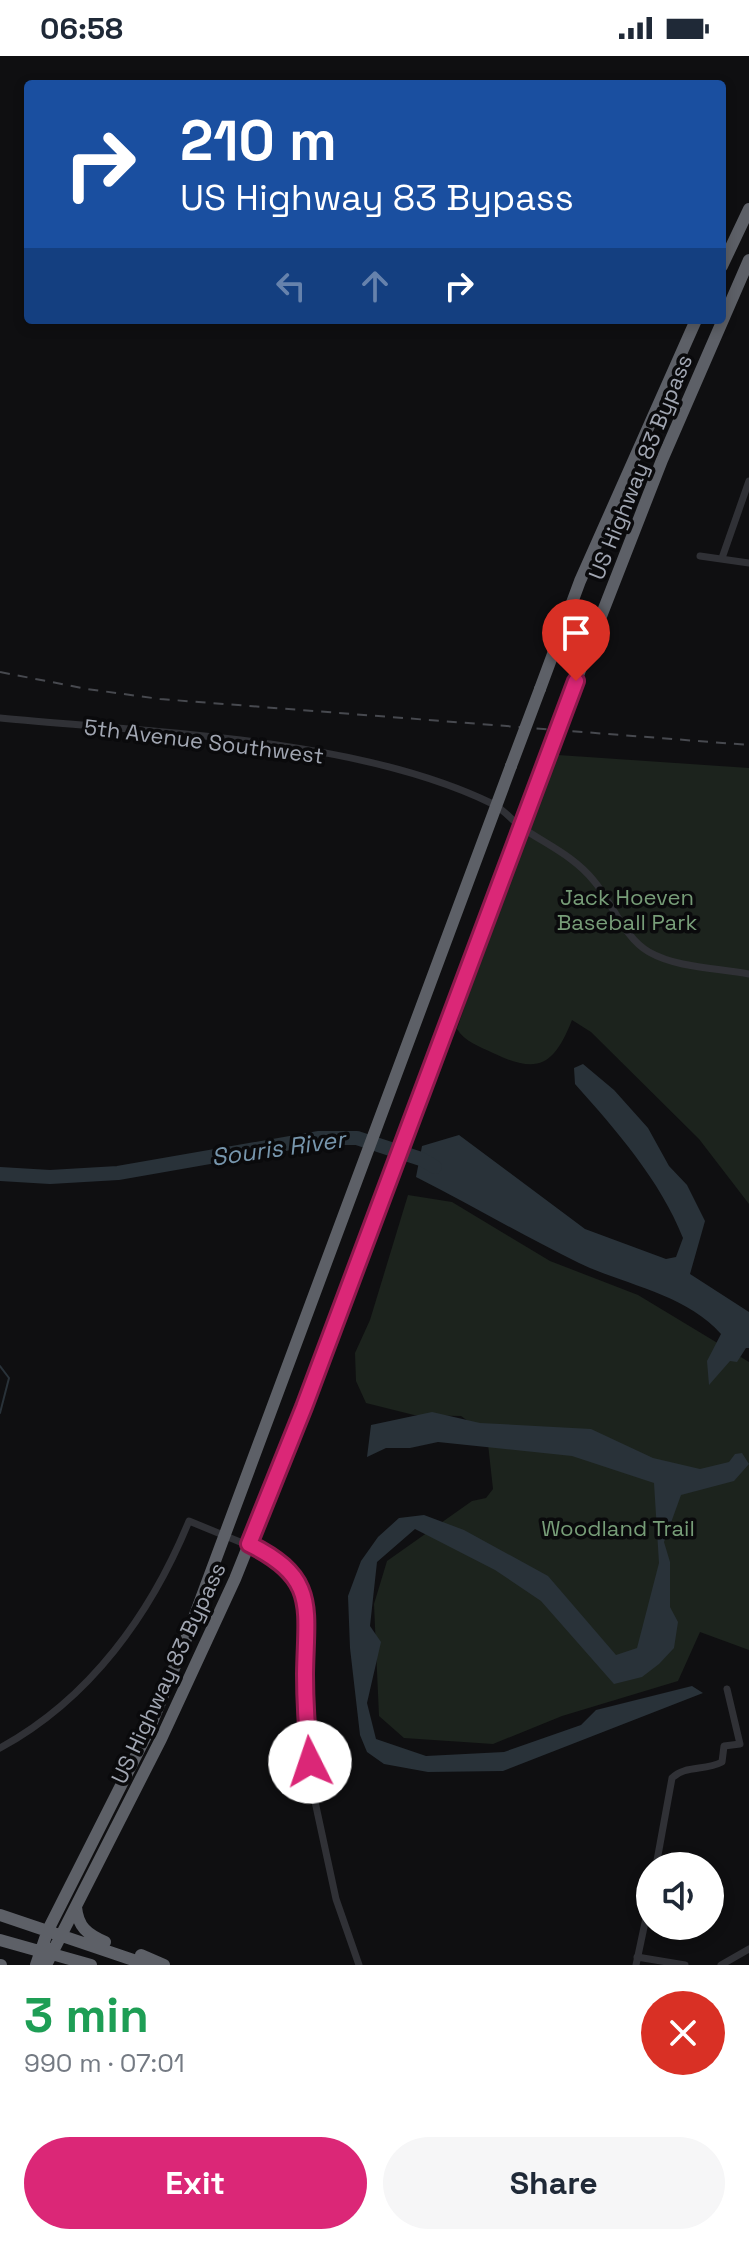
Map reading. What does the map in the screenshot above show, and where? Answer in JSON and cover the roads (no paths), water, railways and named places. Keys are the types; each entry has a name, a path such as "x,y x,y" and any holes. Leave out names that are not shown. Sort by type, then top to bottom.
{"highway":[{"path":"726,258 749,209"},
{"name":"US Highway 83 Bypass","path":"726,313 749,260"},
{"name":"US Highway 83 Bypass","path":"47,1954 48,1930 148,1732 580,581 694,324"},
{"name":"US Highway 83 Bypass","path":"47,1954 76,1905 161,1739 249,1544 304,1407 566,706 662,460 721,324"},
{"path":"76,1905 80,1925 93,1936 164,1965"},
{"path":"0,1915 48,1930 47,1954"},
{"path":"0,1940 91,1965"},
{"path":"47,1954 148,1965"}],"street":[{"path":"722,558 749,481"},
{"path":"700,556 749,563"},
{"name":"5th Avenue Southwest","path":"0,718 268,745 408,773 496,806 521,827 565,853 584,869 639,945 651,953 665,959 749,974"},
{"path":"0,1748 54,1712 119,1646 170,1567 189,1521 225,1533 272,1555 289,1569 307,1606 305,1677 311,1783 336,1899 359,1965"},
{"path":"659,1852 672,1778 679,1771 711,1768 722,1762 724,1746 740,1744 727,1689"},
{"path":"641,1940 636,1961 685,1965"},
{"path":"721,1965 749,1949"}],"waterway":[{"name":"Souris River","path":"0,1174 50,1177 118,1173 319,1138 357,1138 421,1159 435,1167"},
{"path":"0,1366 9,1378 0,1413"}],"railway":[{"path":"0,672 160,699 749,745"}],"park label":[{"name":"Jack Hoeven Baseball Park","path":"627,910"},
{"name":"Woodland Trail","path":"618,1528"}]}
